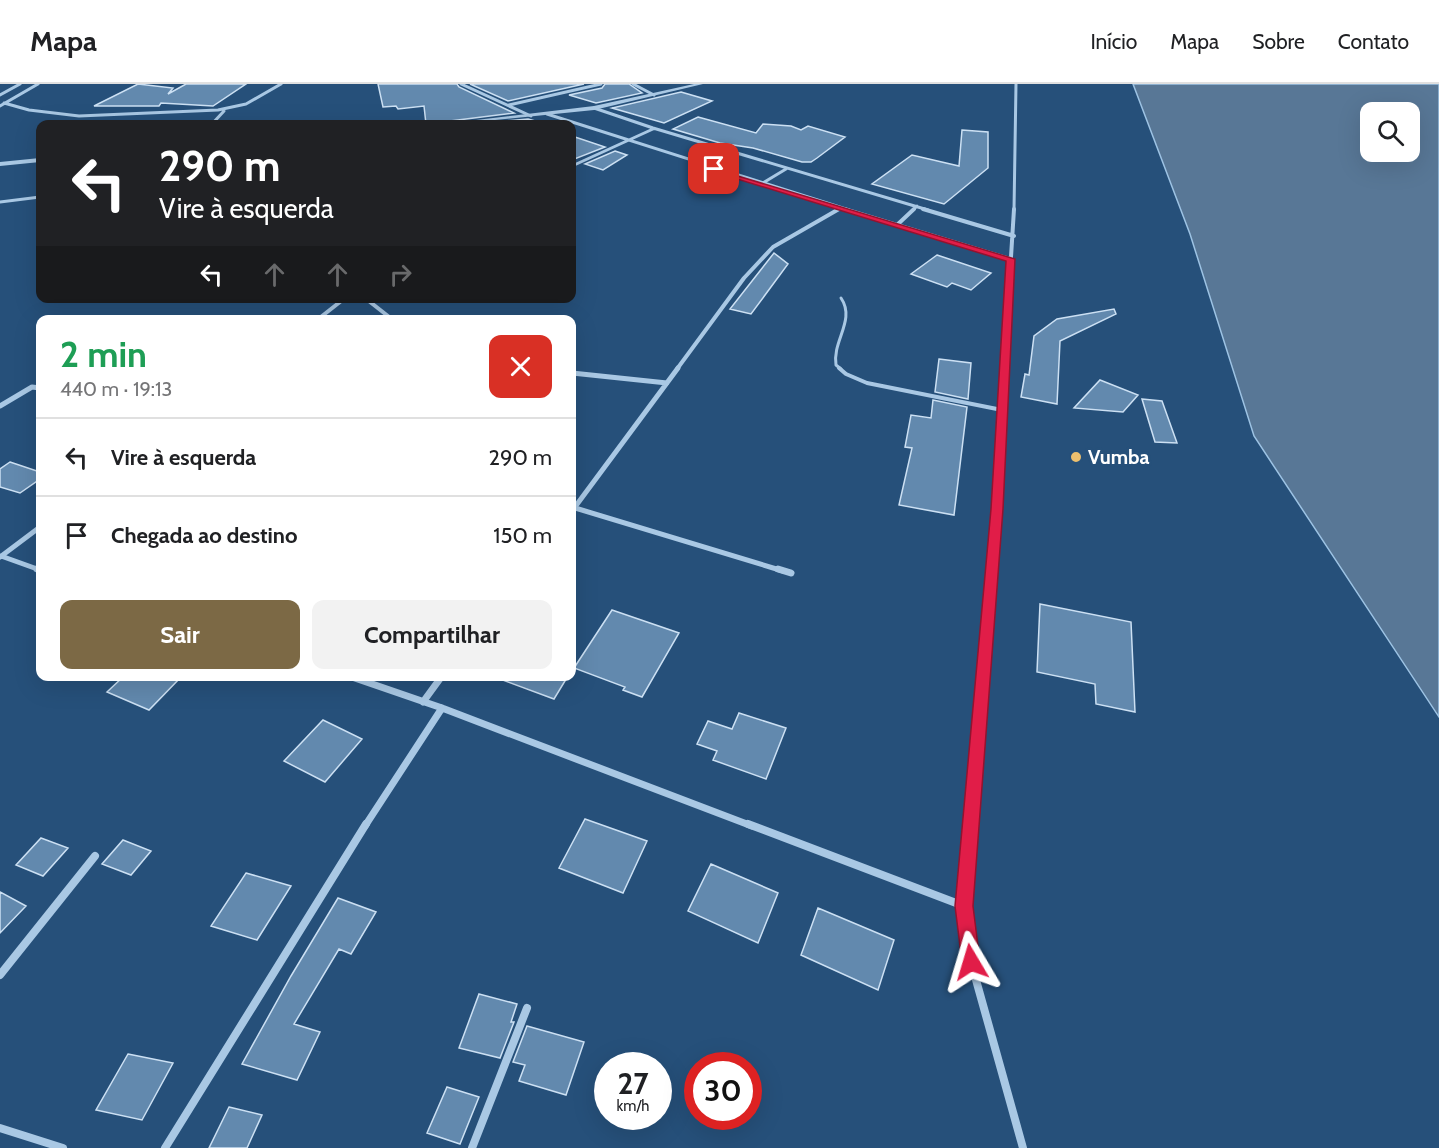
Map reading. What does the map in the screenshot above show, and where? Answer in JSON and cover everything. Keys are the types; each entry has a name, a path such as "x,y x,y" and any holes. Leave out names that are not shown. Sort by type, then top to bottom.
{"street":[{"path":"0,95 20,84"},
{"path":"2,104 38,84"},
{"path":"2,104 25,111 72,117 224,111 238,108 281,84"},
{"path":"461,84 531,116"},
{"path":"509,105 601,84"},
{"path":"633,84 654,95"},
{"path":"488,120 594,108 701,84"},
{"path":"1016,84 1014,236 1010,259 997,509 964,906 971,962 1023,1148"},
{"path":"594,108 786,169 1014,236"},
{"path":"216,120 224,111"},
{"path":"547,114 564,120"},
{"path":"576,124 761,184 1010,259"},
{"path":"576,164 653,128"},
{"path":"0,164 36,160"},
{"path":"761,184 786,169"},
{"path":"0,202 36,198"},
{"path":"897,225 917,206"},
{"path":"576,505 744,278 773,247 840,208"},
{"path":"323,315 339,303"},
{"path":"371,303 387,315"},
{"path":"576,373 667,383"},
{"path":"0,406 32,387 36,388"},
{"path":"576,510 791,573"},
{"path":"0,557 36,530"},
{"path":"0,557 36,569"},
{"path":"363,681 442,708 964,906"},
{"path":"423,702 438,681"},
{"path":"165,1148 343,860 442,708"},
{"path":"0,975 95,856"},
{"path":"472,1148 527,1008"},
{"path":"0,1128 63,1148"}],"lane":[{"path":"841,298 847,305 847,314 834,351 836,365 846,374 867,383 1002,410"}],"water":[{"path":"1133,84 1439,84 1439,717 1254,436 1190,234"}],"building":[{"path":"138,84 173,88 168,94 186,84 246,84 213,106 161,103 159,106 94,106"},
{"path":"378,84 457,84 514,113 458,120 426,120 424,106 398,109 396,106 383,107"},
{"path":"470,84 584,84 508,101"},
{"path":"605,84 629,84 642,93 596,103 569,95 602,88"},
{"path":"681,92 712,101 664,123 612,108"},
{"path":"698,117 756,133 763,124 791,126 801,130 808,126 845,137 811,162 802,162 753,148 720,143 673,129"},
{"path":"962,130 988,132 988,168 944,204 872,184 912,155 959,166"},
{"path":"576,137 605,147 576,158"},
{"path":"615,151 627,155 603,170 585,164"},
{"path":"774,253 788,264 751,314 730,309"},
{"path":"937,255 991,273 971,290 952,283 947,287 911,274"},
{"path":"1114,309 1116,314 1060,341 1057,404 1021,397 1025,374 1029,375 1034,336 1057,319"},
{"path":"939,359 971,363 968,399 935,392"},
{"path":"1100,380 1138,395 1123,412 1074,408"},
{"path":"1142,399 1162,401 1177,443 1155,442"},
{"path":"933,400 967,407 954,515 899,505 912,448 905,447 911,415 931,418"},
{"path":"10,462 36,471 36,482 20,493 0,487 0,469"},
{"path":"1040,604 1131,622 1135,712 1096,704 1095,684 1037,672"},
{"path":"612,610 679,633 642,697 623,690 625,687 576,669 576,665"},
{"path":"119,681 177,681 149,710 107,692"},
{"path":"505,681 565,681 554,699"},
{"path":"739,713 786,728 766,779 713,760 717,751 697,744 708,721 732,729"},
{"path":"323,720 362,739 325,782 284,761"},
{"path":"585,819 647,841 623,893 559,868"},
{"path":"41,838 68,848 43,876 16,865"},
{"path":"123,840 151,851 131,875 102,864"},
{"path":"711,864 778,893 758,943 688,911"},
{"path":"246,873 291,886 257,940 211,926"},
{"path":"0,892 26,906 0,933"},
{"path":"338,898 376,912 351,954 339,949 294,1024 320,1032 297,1080 242,1064 291,976"},
{"path":"818,908 894,940 878,990 801,955"},
{"path":"479,994 517,1004 511,1022 514,1022 500,1058 459,1048"},
{"path":"527,1026 584,1042 566,1095 519,1081 525,1065 513,1062"},
{"path":"128,1054 173,1063 142,1120 96,1110"},
{"path":"447,1087 479,1097 460,1144 427,1133"},
{"path":"229,1107 262,1115 247,1148 209,1148"}],"place":[{"name":"Vumba","path":"1076,457"}],"route":[{"path":"714,169 1010,259 997,509 971,846 964,906 971,962"}]}
